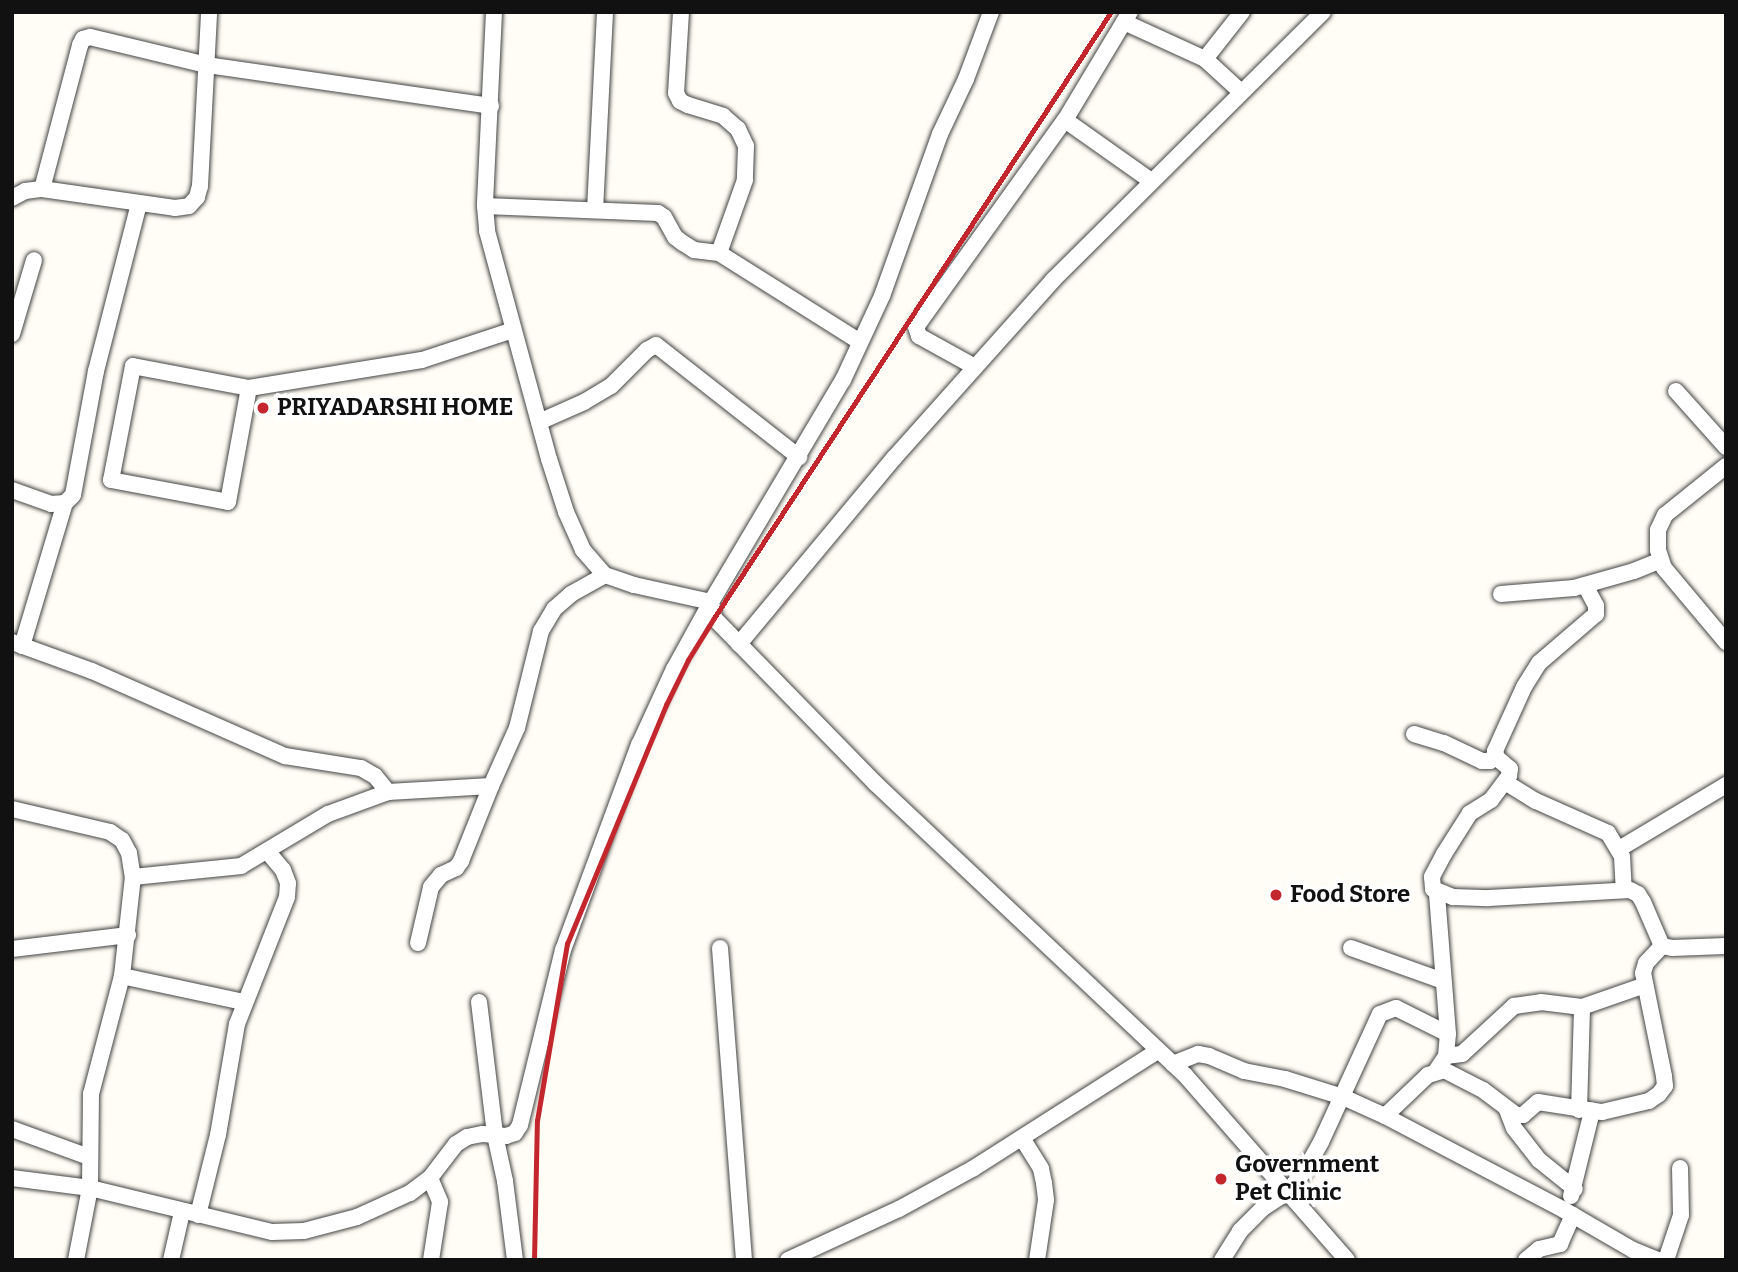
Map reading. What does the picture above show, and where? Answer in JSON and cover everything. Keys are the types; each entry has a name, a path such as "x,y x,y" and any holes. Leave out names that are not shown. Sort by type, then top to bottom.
{"street":[{"path":"16,191 42,189 139,204 174,208 189,206 197,197 208,65 209,12"},
{"path":"494,12 485,205 495,264 566,512 583,550 605,575 635,585 711,601"},
{"path":"595,210 605,12"},
{"path":"681,12 676,93 680,101 688,105 723,116 738,129 746,146 745,180 719,253"},
{"path":"12,1178 90,1188 272,1232 304,1231 387,1205 430,1178 456,1144 467,1137 515,1133 520,1125 563,950 603,834 650,719 711,601 799,457 842,380 882,296 940,134 966,79 991,12"},
{"path":"1205,59 1242,12"},
{"path":"739,644 975,367 1054,280 1323,12"},
{"path":"975,367 919,336 915,327 1065,120 1127,17 1205,59 1241,92"},
{"path":"42,189 83,39 97,38 208,65 491,106"},
{"path":"1065,120 1151,181"},
{"path":"139,204 102,347 74,495 65,503 17,644 125,685 285,756 361,768 375,776 388,792"},
{"path":"485,205 658,213 664,217 675,237 683,243 694,250 719,253 859,341"},
{"path":"12,334 34,260"},
{"path":"249,388 228,502 111,480 133,366 249,388 422,360 513,330"},
{"path":"539,422 584,402 611,386 647,350 656,345 799,457"},
{"path":"1676,391 1726,447"},
{"path":"1726,466 1665,514 1658,530 1664,568 1696,610 1726,642"},
{"path":"12,490 51,503 65,503"},
{"path":"1501,594 1585,585 1661,560"},
{"path":"418,943 431,887 441,875 456,868 461,862 517,728 541,631 554,609 571,594 605,575"},
{"path":"1414,734 1444,743 1482,761 1490,761 1524,687 1539,663 1596,614 1596,606 1585,585"},
{"path":"711,601 714,618 876,784 1173,1064 1347,1260"},
{"path":"1385,1116 1436,1071 1446,1056 1448,1034 1437,893 1431,883 1444,854 1470,813 1491,800 1504,782 1510,769 1495,755"},
{"path":"1504,782 1536,801 1608,833 1619,849 1624,890"},
{"path":"1619,849 1726,785"},
{"path":"133,877 241,866 328,814 388,792 491,786"},
{"path":"12,809 110,832 122,839 129,853 133,877 122,976 91,1094 90,1188 76,1260"},
{"path":"172,1260 219,1135 243,1002 287,897 288,883 283,870 268,852"},
{"path":"1437,893 1489,898 1624,890 1638,894 1662,946"},
{"path":"12,949 128,935"},
{"path":"1662,946 1726,946"},
{"path":"1436,1071 1454,1073 1507,1110 1523,1115 1538,1102 1586,1111 1620,1110 1649,1101 1660,1094 1665,1086 1645,985 1646,963 1662,946"},
{"path":"720,948 744,1260"},
{"path":"1351,948 1443,981"},
{"path":"122,976 243,1002"},
{"path":"1446,1056 1462,1054 1514,1006 1541,1002 1582,1007 1645,985"},
{"path":"479,1002 495,1136 505,1181 515,1260"},
{"path":"1526,1260 1539,1249 1560,1244 1575,1189 1586,1111 1582,1007"},
{"path":"1222,1260 1248,1223 1263,1208 1288,1192 1306,1169 1384,1010 1396,1008 1448,1034"},
{"path":"788,1260 899,1209 1023,1138 1158,1051"},
{"path":"1173,1064 1198,1054 1209,1056 1244,1071 1285,1079 1343,1097 1385,1116 1568,1213 1630,1257 1658,1260"},
{"path":"1507,1110 1514,1128 1539,1160 1575,1189"},
{"path":"12,1129 89,1157"},
{"path":"1023,1138 1041,1169 1046,1200 1037,1260"},
{"path":"1666,1260 1681,1215 1680,1168"},
{"path":"430,1178 440,1202 431,1260"}],"railway":[{"path":"534,1260 537,1121 567,944 666,705 688,660 714,618 1111,12"}],"place":[{"name":"PRIYADARSHI HOME","path":"263,408"},
{"name":"Food Store","path":"1276,895"},
{"name":"Government Pet Clinic","path":"1221,1179"}]}
